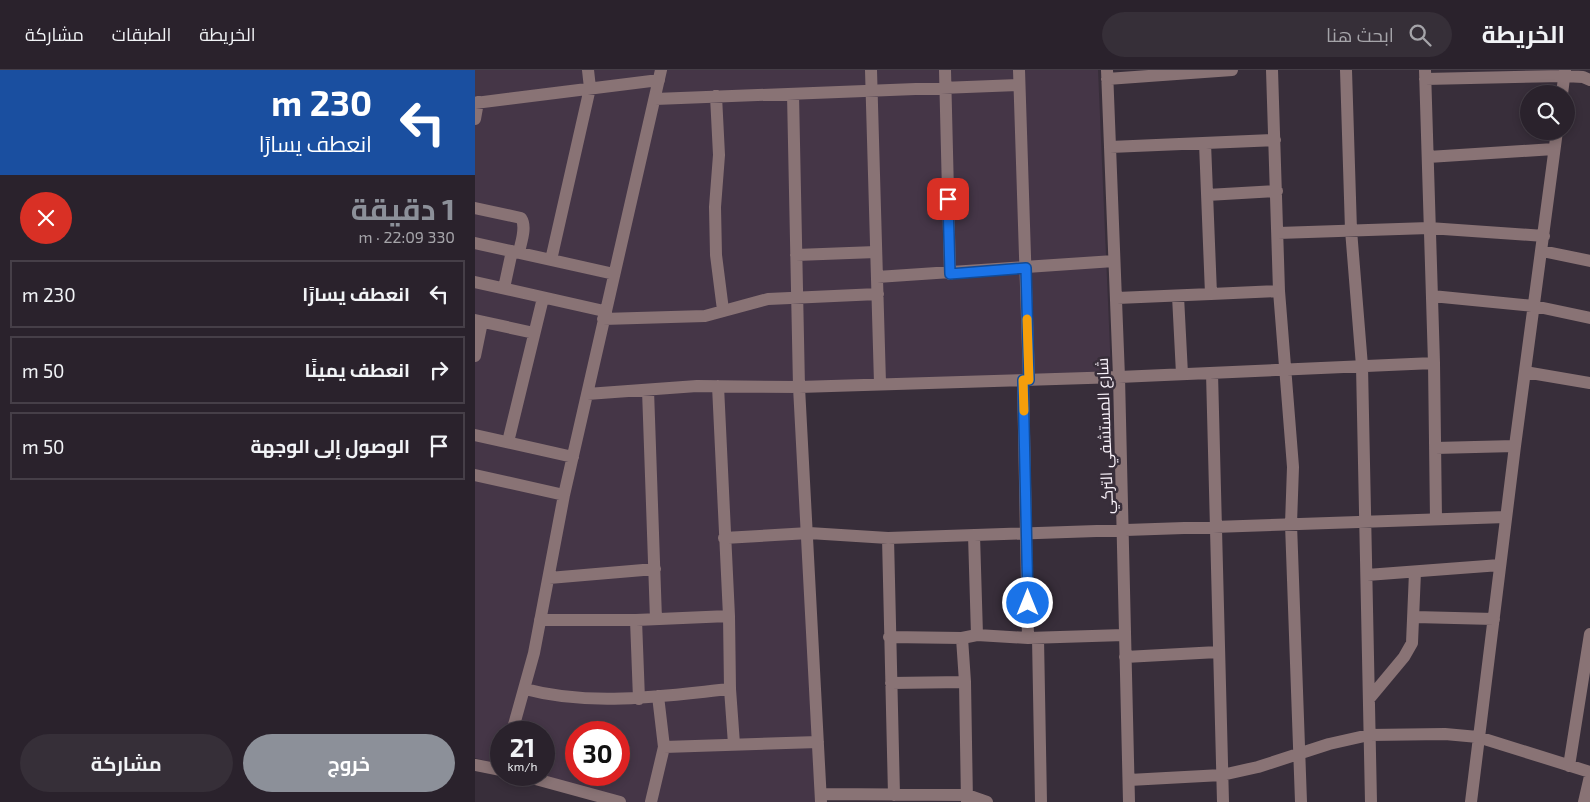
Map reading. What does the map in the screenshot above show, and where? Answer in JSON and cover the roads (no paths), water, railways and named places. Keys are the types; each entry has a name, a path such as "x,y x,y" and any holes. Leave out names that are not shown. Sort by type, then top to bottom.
{"street":[{"path":"551,260 590,88 588,70"},
{"path":"871,70 880,383"},
{"path":"945,70 950,274"},
{"path":"1019,70 1026,268 1028,533 1041,802"},
{"path":"1107,74 1232,70"},
{"path":"1272,70 1279,290 1293,467 1291,524 1301,802"},
{"path":"1346,70 1351,230 1362,366 1371,802"},
{"path":"1435,519 1434,363 1425,74 1565,73 1590,80"},
{"name":"شارع المستشفي التركي","path":"1107,74 1117,298 1129,802"},
{"path":"475,119 477,102 590,88 660,75 564,495 549,578 525,689 515,721"},
{"path":"655,99 1019,85"},
{"path":"793,94 799,387 809,533 821,798 894,795 967,798 987,802"},
{"path":"716,96 719,155 715,207 716,255 723,310"},
{"path":"1110,147 1275,140"},
{"path":"1471,802 1515,446 1556,140"},
{"path":"1205,144 1211,294"},
{"path":"1427,157 1555,149"},
{"path":"1207,195 1277,191"},
{"path":"475,208 521,218 524,222 524,229 504,288"},
{"path":"1278,233 1429,228 1544,236"},
{"path":"475,242 614,274"},
{"path":"1542,251 1590,261"},
{"path":"796,254 876,252"},
{"path":"877,277 950,274 1115,261"},
{"path":"475,282 604,315 705,316 768,299 797,296 878,294"},
{"path":"1117,298 1279,290"},
{"path":"1178,296 1182,374"},
{"path":"1432,296 1533,306 1590,318"},
{"path":"509,442 543,298"},
{"path":"475,356 479,321 534,333"},
{"path":"587,394 718,386 799,387 880,383 1026,380 1434,363"},
{"path":"1525,372 1590,383"},
{"path":"1212,373 1223,802"},
{"path":"718,386 729,616 730,689 734,744"},
{"path":"649,390 656,619"},
{"path":"475,435 573,456"},
{"path":"1435,448 1515,446"},
{"path":"475,476 564,495"},
{"path":"724,538 809,533 888,538 1216,525 1506,517"},
{"path":"973,535 977,635"},
{"path":"888,538 894,795"},
{"path":"1367,576 1500,565"},
{"path":"549,578 655,569"},
{"path":"1369,699 1410,648 1415,617 1415,572"},
{"path":"540,620 636,620 729,616"},
{"path":"1415,617 1494,619"},
{"path":"636,620 639,699"},
{"path":"1569,766 1590,634"},
{"path":"889,637 961,638 977,635 1033,638 1124,635"},
{"path":"961,638 965,682 967,798"},
{"path":"1125,657 1218,652"},
{"path":"891,683 965,682"},
{"path":"525,689 573,699 639,699 730,689"},
{"path":"651,802 664,747 658,696"},
{"path":"1129,780 1221,775 1258,767 1329,744 1369,735 1445,734 1478,737 1590,774 1584,802"},
{"path":"664,747 818,742"},
{"path":"475,765 490,767"},
{"path":"553,786 588,798 620,802"}]}
